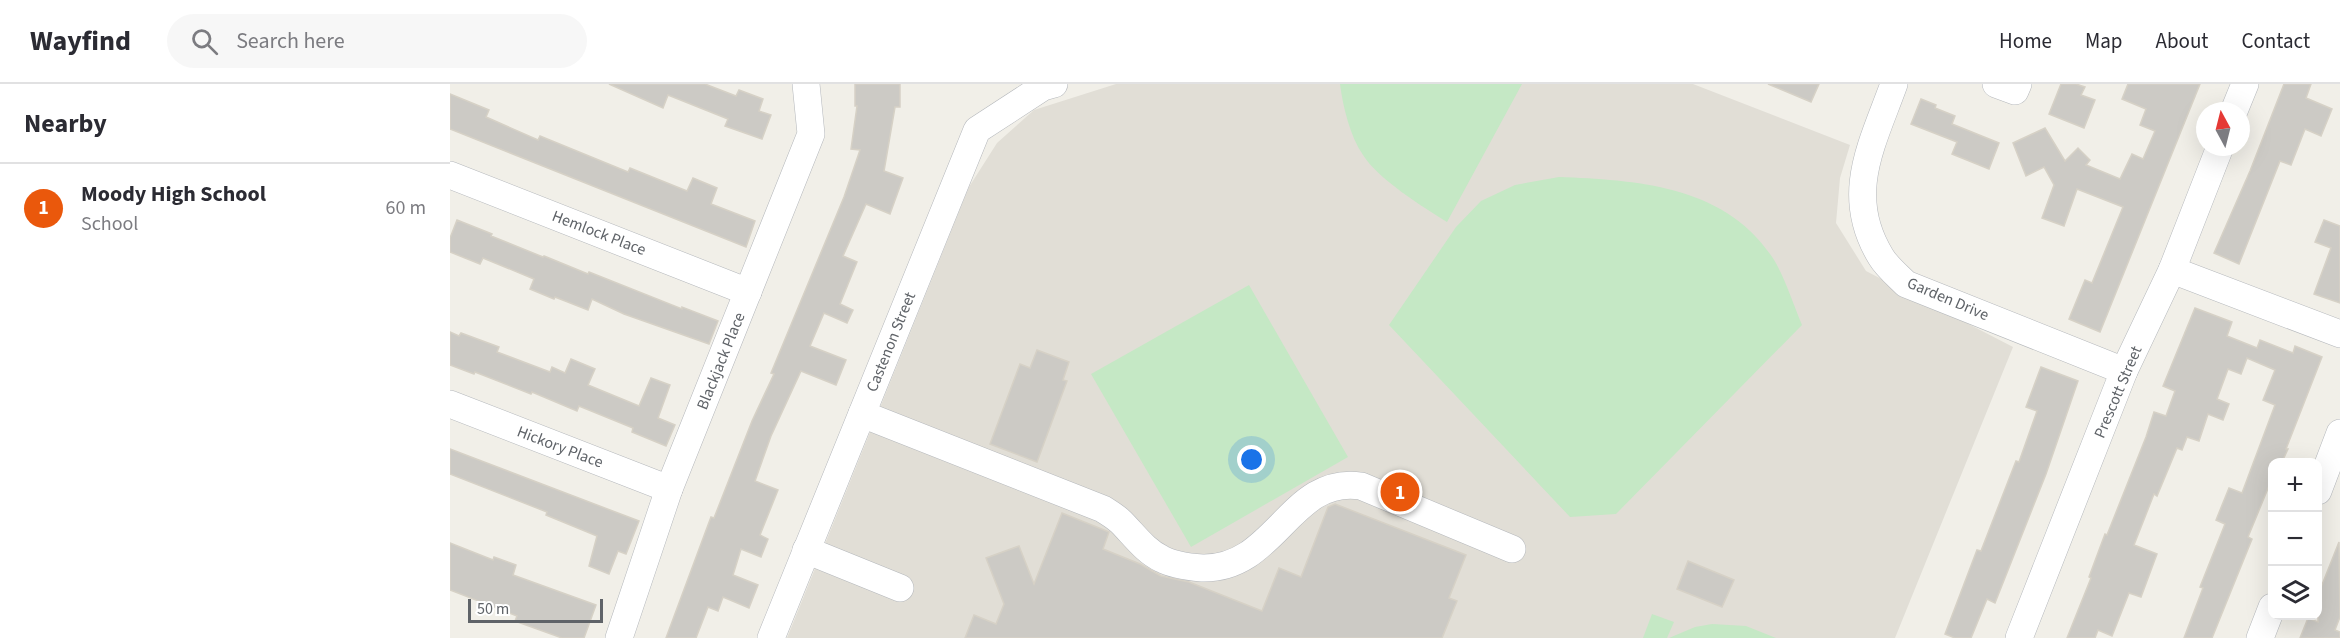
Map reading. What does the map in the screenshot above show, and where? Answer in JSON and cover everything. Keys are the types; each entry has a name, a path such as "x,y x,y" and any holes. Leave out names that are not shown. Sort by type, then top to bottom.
{"street":[{"name":"Blackjack Place","path":"618,638 669,489 811,134 806,84"},
{"name":"Castenon Street","path":"771,638 977,130 1043,87 1054,84"},
{"name":"Garden Drive","path":"1894,84 1864,167 1861,199 1868,231 1882,259 1906,284 2124,371"},
{"path":"2238,102 2245,84"},
{"name":"Prescott Street","path":"2019,638 2124,371 2172,270 2216,156"},
{"name":"Hemlock Place","path":"450,175 748,292"},
{"path":"2172,270 2340,334"},
{"name":"Hickory Place","path":"450,404 669,489"},
{"path":"862,414 1103,508 1121,521 1138,541 1161,559 1191,567 1226,566 1245,557 1266,542 1302,504 1320,492 1336,486 1351,484 1361,486 1512,549"},
{"path":"2322,480 2340,433"},
{"path":"806,550 900,588"},
{"path":"2260,638 2268,617"}],"shaded area":[{"path":"1116,84 1693,84 1850,145 1840,178 1836,223 1866,271 2013,347 1895,638 787,638 969,187 997,143 1034,110"}],"green space":[{"path":"1340,84 1522,84 1447,222 1402,192 1379,173 1363,155 1345,112"},
{"path":"1559,177 1647,184 1702,200 1727,213 1750,231 1770,254 1783,278 1802,325 1616,514 1570,517 1389,325 1456,227 1481,201 1515,185"},
{"path":"1249,285 1348,457 1191,547 1091,374"},
{"path":"1652,614 1674,622 1667,638 1643,638"},
{"path":"1712,624 1746,626 1776,638 1669,638 1695,627"}],"building":[{"path":"609,84 705,84 736,96 739,90 763,99 759,111 771,115 762,139 725,126 728,119 668,95 663,108"},
{"path":"855,84 900,84 900,107 895,107 884,171 903,178 890,214 866,204 843,256 857,262 840,304 853,310 847,323 824,313 810,346 846,360 836,385 801,371 771,436 755,481 778,490 760,535 768,539 761,557 741,549 733,575 758,585 749,608 723,597 718,611 708,607 696,638 666,638 711,517 714,518 752,421 774,374 771,373 844,197 860,150 851,149 857,106 855,106"},
{"path":"1768,84 1819,84 1811,102"},
{"path":"2061,84 2076,84 2085,87 2081,95 2095,100 2084,128 2049,114"},
{"path":"2128,84 2200,84 2100,332 2069,319 2085,280 2092,283 2123,207 2077,189 2064,226 2042,218 2054,185 2044,167 2026,176 2013,143 2045,128 2065,161 2078,148 2090,160 2086,165 2120,179 2132,154 2143,159 2155,131 2140,125 2146,109 2122,99"},
{"path":"2284,84 2311,84 2306,98 2332,109 2321,136 2305,129 2291,165 2280,161 2239,264 2214,253 2250,171"},
{"path":"450,94 489,110 486,117 538,140 540,136 628,172 630,168 687,191 693,178 717,188 711,204 755,221 746,247 450,129"},
{"path":"1921,99 1955,116 1952,124 1999,143 1989,169 1952,154 1957,142 1911,124"},
{"path":"457,220 543,257 718,321 709,344 624,314 592,299 588,310 555,297 554,299 530,289 534,279 483,258 480,264 450,252 450,238"},
{"path":"2324,220 2340,226 2340,303 2314,294 2331,248 2315,242"},
{"path":"2195,308 2232,322 2227,336 2257,348 2260,340 2293,353 2295,346 2322,357 2284,458 2268,458 2268,488 2248,537 2252,539 2212,638 2184,638 2203,588 2200,587 2225,524 2216,520 2229,488 2242,493 2275,405 2263,400 2275,370 2247,358 2241,374 2228,369 2217,399 2229,404 2223,420 2208,414 2199,441 2187,437 2182,450 2177,448 2157,496 2154,494 2134,545 2157,554 2141,597 2129,593 2112,636 2098,630 2095,638 2067,638 2091,578 2089,577 2105,534 2107,535 2154,412 2166,416 2175,391 2163,386"},
{"path":"450,332 459,336 461,333 499,347 497,352 550,372 552,367 565,373 571,359 595,369 588,385 639,406 651,378 670,385 658,418 675,425 666,446 632,432 633,428 579,406 577,411 532,392 531,394 475,372 474,374 450,365"},
{"path":"1037,350 1069,362 1063,380 1067,381 1037,462 990,444 1020,364 1030,368"},
{"path":"2041,367 2078,381 2046,474 1995,603 1987,599 1971,638 1955,638 1945,634 1977,550 1981,551 2016,461 2019,462 2037,411 2026,407"},
{"path":"450,449 639,521 626,554 618,551 609,574 589,566 597,536 546,515 547,512 450,474"},
{"path":"1335,504 1466,555 1449,598 1457,601 1442,638 965,638 974,615 996,624 1004,604 986,558 1019,546 1034,584 1062,513 1109,532 1103,549 1140,564 1161,576 1189,582 1262,611 1279,568 1301,577 1328,507"},
{"path":"2339,542 2340,617 2335,630 2340,632 2340,638 2300,638 2307,620 2318,622 2322,620 2322,585"},
{"path":"450,543 493,560 494,557 516,565 513,575 596,605 584,638 562,638 515,621 517,616 450,590"},
{"path":"1688,561 1734,580 1722,607 1677,589"}],"place":[{"name":"Moody High School","path":"1400,492"}]}
